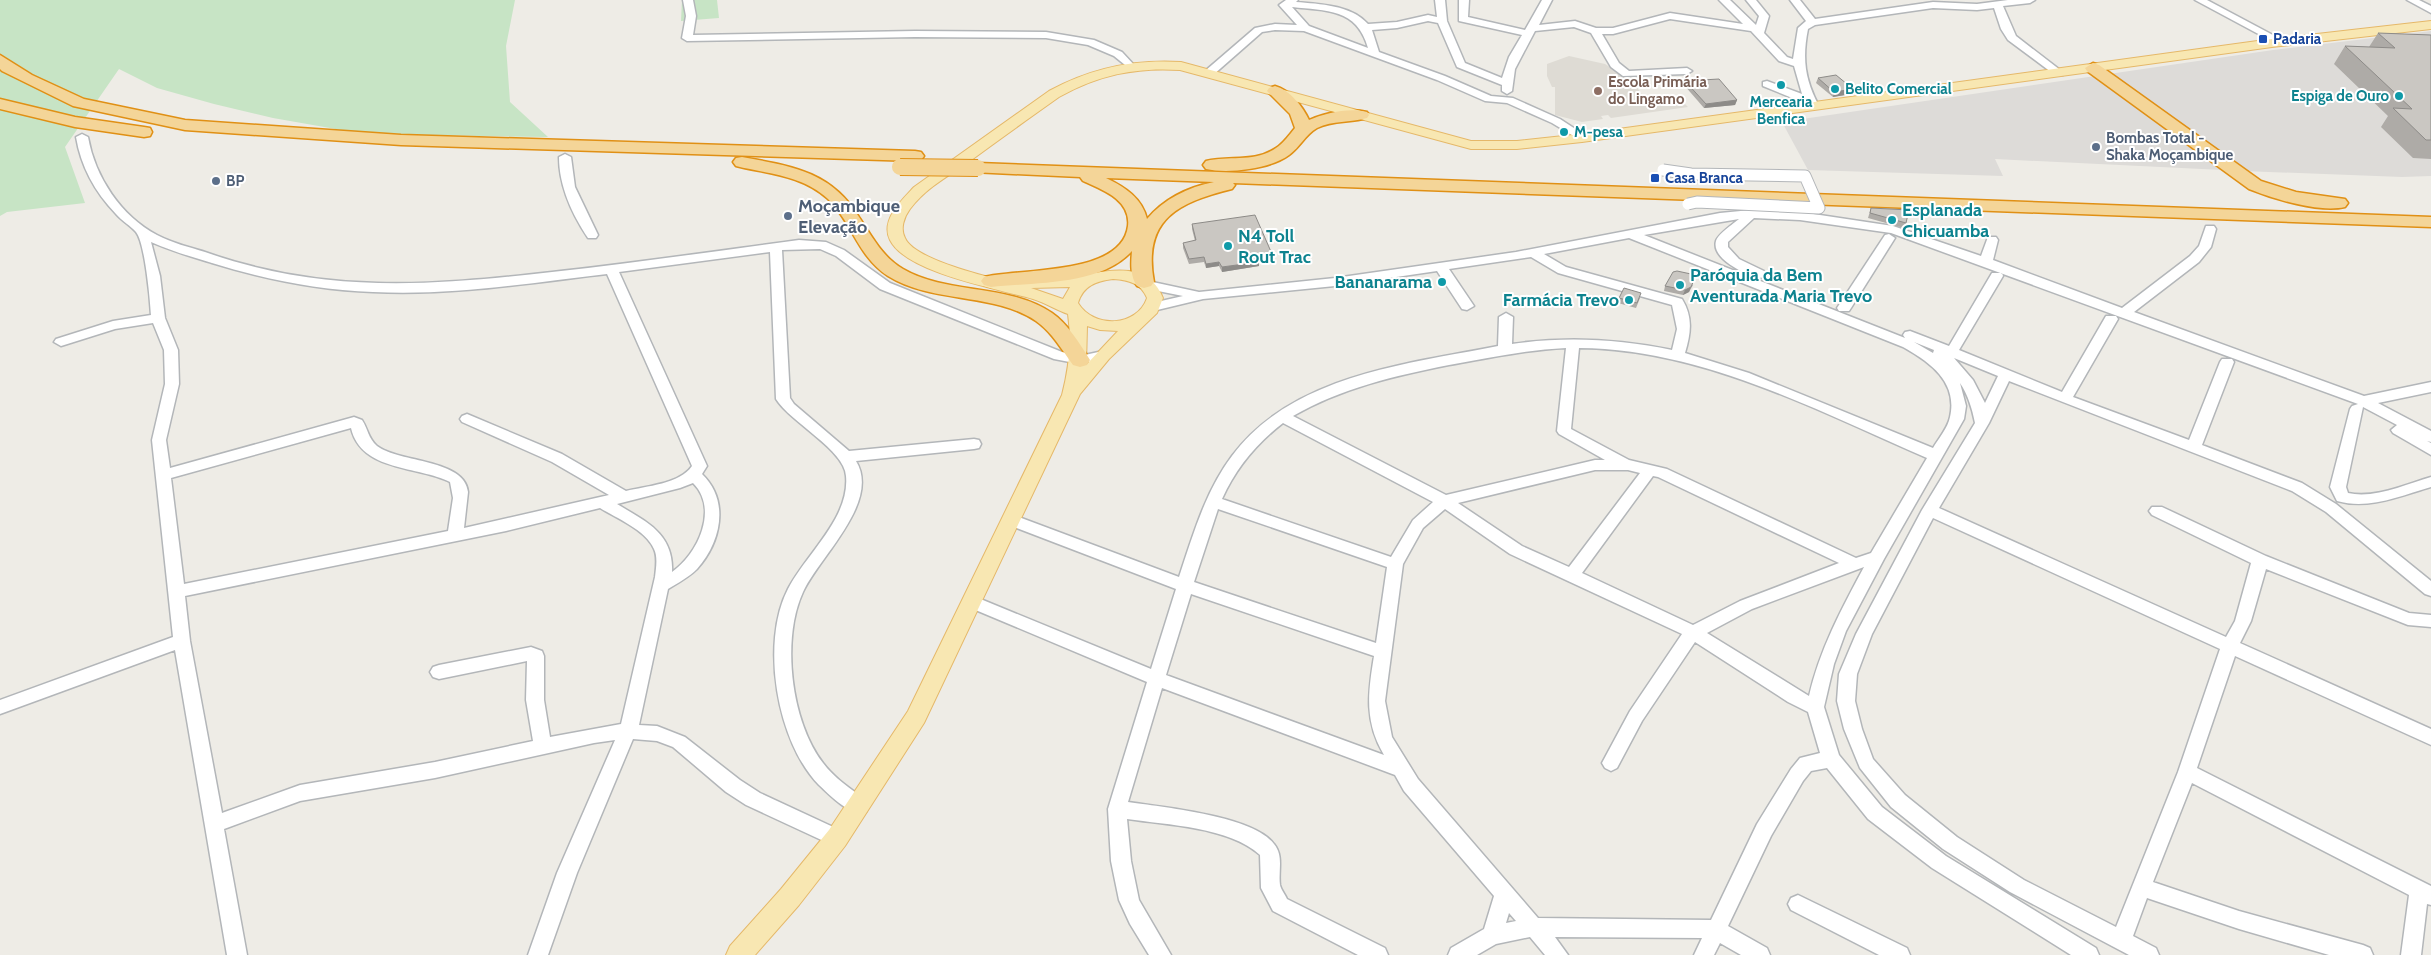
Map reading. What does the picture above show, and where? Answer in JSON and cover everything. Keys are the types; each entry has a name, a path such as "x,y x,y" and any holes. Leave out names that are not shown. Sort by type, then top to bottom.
{"highway":[{"path":"0,60 8,68 26,78 79,103 185,125 402,140 915,156 1079,172 1267,180 2431,222"},
{"path":"2093,68 2244,178 2271,192 2310,201 2431,212"},
{"path":"1275,91 1297,111 1302,118 1304,129"},
{"path":"0,104 75,122 142,131 356,147 565,157 900,167 982,164 1204,166 2431,212"},
{"path":"1204,166 1253,162 1276,156 1293,143 1304,129 1326,120 1361,115"},
{"path":"741,162 784,170 808,178 830,190 844,206 870,251 893,271 911,281 1014,305 1037,313 1053,324 1080,360"},
{"path":"1079,172 1120,191 1130,199 1138,227 1134,238 1119,263 1097,277"},
{"path":"1146,283 1139,268 1142,247 1145,234 1158,216 1179,200 1196,193 1221,186 1267,180"},
{"path":"991,281 1020,280 1087,271 1117,256 1134,238"}],"main road":[{"path":"1148,312 1125,325 1103,326 1084,320 1075,312 1040,296 946,270 911,253 899,244 896,238 896,222 901,209 920,190 1054,94 1090,75 1130,66 1165,65 1209,73 1448,140 1485,146 1517,145 1582,138 1812,103 2059,73 2281,42 2431,25"},
{"path":"991,281 1045,284 1124,275 1146,283 1155,298 1148,312 1103,355 1071,395"},
{"path":"739,955 837,838 916,717 1071,395 1080,360 1081,342 1072,296 1076,289 1097,277"}],"street":[{"path":"688,0 691,16 687,38 915,34 1046,35 1090,42 1118,54 1130,66"},
{"path":"1440,0 1442,21 1461,65 1506,83"},
{"path":"1464,0 1463,19 1532,31 1575,24 1595,31 1624,30 1670,16 1756,30"},
{"path":"1509,100 1506,83 1511,63 1532,31 1547,0"},
{"path":"1724,0 1783,59 1798,64"},
{"path":"1751,0 1764,16 1756,30"},
{"path":"1795,0 1812,22"},
{"path":"1812,103 1805,91 1798,64 1803,28 1812,22 1899,4 1964,7 1998,5 2030,0"},
{"path":"2200,0 2281,42"},
{"path":"2412,0 2431,10"},
{"path":"1305,28 1288,12 1284,5 1290,1 1333,10 1356,19 1365,27 1375,55"},
{"path":"1998,5 2006,29 2012,38 2059,73"},
{"path":"1365,27 1397,25 1428,18 1442,21"},
{"path":"1209,73 1259,30 1275,27 1305,28 1441,78 1489,99 1509,100 1556,121 1582,138"},
{"path":"1595,31 1615,65 1627,74 1687,70"},
{"path":"1767,84 1812,103"},
{"path":"82,138 83,147 94,175 110,200 129,222 143,233 211,259 244,269 301,281 351,287 414,288 494,283 612,270 798,244 822,245 840,253 885,286 903,295 978,323 1006,337 1058,356 1080,360 1103,355"},
{"path":"565,157 564,171 580,212 592,235"},
{"path":"1663,170 1709,174 1805,176 1819,208 1697,202 1688,204"},
{"path":"1752,214 1722,241 1722,251 1745,268 1951,353 2297,487 2324,503 2431,590"},
{"path":"1148,312 1203,295 1335,282 1441,267 1534,252 1720,217 1752,214 1800,216 1893,230 1986,262 2124,313 2360,405 2429,434"},
{"path":"1870,226 1888,238 1997,276 2227,362 2360,405 2431,450"},
{"path":"2124,313 2167,278 2188,266 2200,255 2209,237 2210,229"},
{"path":"143,233 154,276 158,318 171,350 172,384 160,440 182,641 237,955"},
{"path":"1630,234 1839,316 1922,352 1950,376 1958,393 1960,404 1957,419 1877,557 1832,648 1825,664 1815,707 1831,759 1875,813 1939,862 2089,955"},
{"path":"1844,308 1888,238"},
{"path":"1986,262 1992,240"},
{"path":"776,247 784,399 789,407 845,457 854,475 853,495 840,522 809,566 794,593 784,631 783,664 786,697 795,730 815,767 834,787 859,806"},
{"path":"1534,252 1546,262 1562,270 1677,302 1685,318 1685,332 1677,356"},
{"path":"1441,267 1467,306"},
{"path":"176,592 455,535 602,502 680,483 694,475 700,466 612,270"},
{"path":"1951,353 1997,276"},
{"path":"1146,283 1203,295"},
{"path":"1505,350 1506,317"},
{"path":"61,342 113,325 158,318"},
{"path":"2065,398 2111,319"},
{"path":"1930,344 1953,363 1967,382 1980,406 1982,423"},
{"path":"1573,345 1564,431 1628,465"},
{"path":"1161,955 1134,912 1125,882 1119,846 1117,809 1200,536 1213,502 1230,470 1245,450 1283,417 1310,400 1337,387 1386,373 1521,347 1614,345 1677,356 1733,372 1937,456"},
{"path":"2194,446 2227,362"},
{"path":"2006,374 1982,423 1930,510 1864,634 1848,674 1846,700 1852,728 1866,763 1898,801 1950,843 2017,886 2149,955"},
{"path":"2360,405 2431,387"},
{"path":"2342,497 2338,487 2360,405"},
{"path":"1283,417 1444,502 1516,550 1693,632 1794,698 1815,707"},
{"path":"467,419 557,458 623,496"},
{"path":"164,475 354,422 357,423 362,438 375,453 393,462 446,472 456,476 460,484 455,535"},
{"path":"845,457 974,444"},
{"path":"1558,955 1411,785 1383,738 1376,700 1395,564 1418,524 1444,502 1496,487 1595,465 1628,465 1662,473 1855,564"},
{"path":"1571,576 1650,470"},
{"path":"661,586 679,575 695,560 706,540 713,508 709,491 694,475"},
{"path":"2324,503 2342,497 2352,501 2364,500 2431,482"},
{"path":"538,955 567,873 628,731 661,586 664,560 659,544 640,527 602,502"},
{"path":"1213,502 1395,564"},
{"path":"1930,510 2230,644 2431,737"},
{"path":"2157,511 2260,560 2408,620 2431,621"},
{"path":"1011,520 1186,586 1384,653"},
{"path":"1611,763 1636,716 1693,632 1746,605 1877,557"},
{"path":"2121,940 2187,772 2230,644 2243,621 2260,560"},
{"path":"972,602 1158,679 1400,769"},
{"path":"0,707 182,641"},
{"path":"440,672 531,654 536,656 535,700 543,746"},
{"path":"215,824 300,793 435,770 594,735 628,731 657,734 679,742 733,786 753,799 837,838"},
{"path":"1704,955 1764,830 1797,774 1806,764 1831,759"},
{"path":"2187,772 2425,893 2411,955"},
{"path":"1117,809 1214,825 1229,829 1262,844 1271,858 1271,889 1280,905 1378,955"},
{"path":"2141,887 2239,920 2363,955"},
{"path":"1492,935 1505,892"},
{"path":"1798,904 1900,955"},
{"path":"1458,955 1492,935 1534,927 1715,930 1760,955"}],"shaded area":[{"path":"2431,31 2431,176 2402,177 2243,171 1995,159 2003,176 1808,170 1782,122 2273,50"},
{"name":"Escola Primária do Lingamo","path":"1569,56 1605,64 1633,82 1646,100 1678,97 1688,107 1611,118 1608,115 1601,116 1603,119 1582,122 1555,115 1555,87 1552,87 1547,76 1547,64"}],"green space":[{"path":"0,0 515,0 506,46 510,102 548,137 418,135 347,131 273,118 214,104 157,88 119,69 65,147 85,203 7,212 0,216"},
{"path":"682,0 717,0 719,18 681,21"}],"building":[{"path":"2378,33 2431,35 2431,140 2426,140 2393,108 2412,109 2345,46 2395,48"},
{"path":"1836,75 1853,89 1834,92 1818,78"},
{"path":"1719,79 1737,100 1706,104 1685,81"},
{"path":"1871,208 1909,210 1906,223 1870,213"},
{"name":"N4 Toll Rout Trac","path":"1255,215 1272,254 1257,256 1259,262 1222,267 1219,262 1206,264 1204,257 1189,259 1183,243 1196,240 1192,224"},
{"name":"Paróquia da Bem Aventurada Maria Trevo","path":"1673,272 1691,274 1694,280 1691,287 1685,290 1665,286"},
{"path":"1624,288 1641,293 1637,303 1619,298"}],"place":[{"name":"Padaria","path":"2263,39"},
{"name":"Mercearia Benfica","path":"1781,85"},
{"name":"Belito Comercial","path":"1835,89"},
{"name":"Escola Primária do Lingamo","path":"1598,91"},
{"name":"Espiga de Ouro","path":"2399,96"},
{"name":"M-pesa","path":"1564,132"},
{"name":"Bombas Total - Shaka Moçambique","path":"2096,147"},
{"name":"Casa Branca","path":"1655,178"},
{"name":"BP","path":"216,181"},
{"name":"Moçambique Elevação","path":"788,216"},
{"name":"Esplanada Chicuamba","path":"1892,220"},
{"name":"N4 Toll Rout Trac","path":"1228,246"},
{"name":"Bananarama","path":"1442,282"},
{"name":"Paróquia da Bem Aventurada Maria Trevo","path":"1680,285"},
{"name":"Farmácia Trevo","path":"1629,300"}]}
